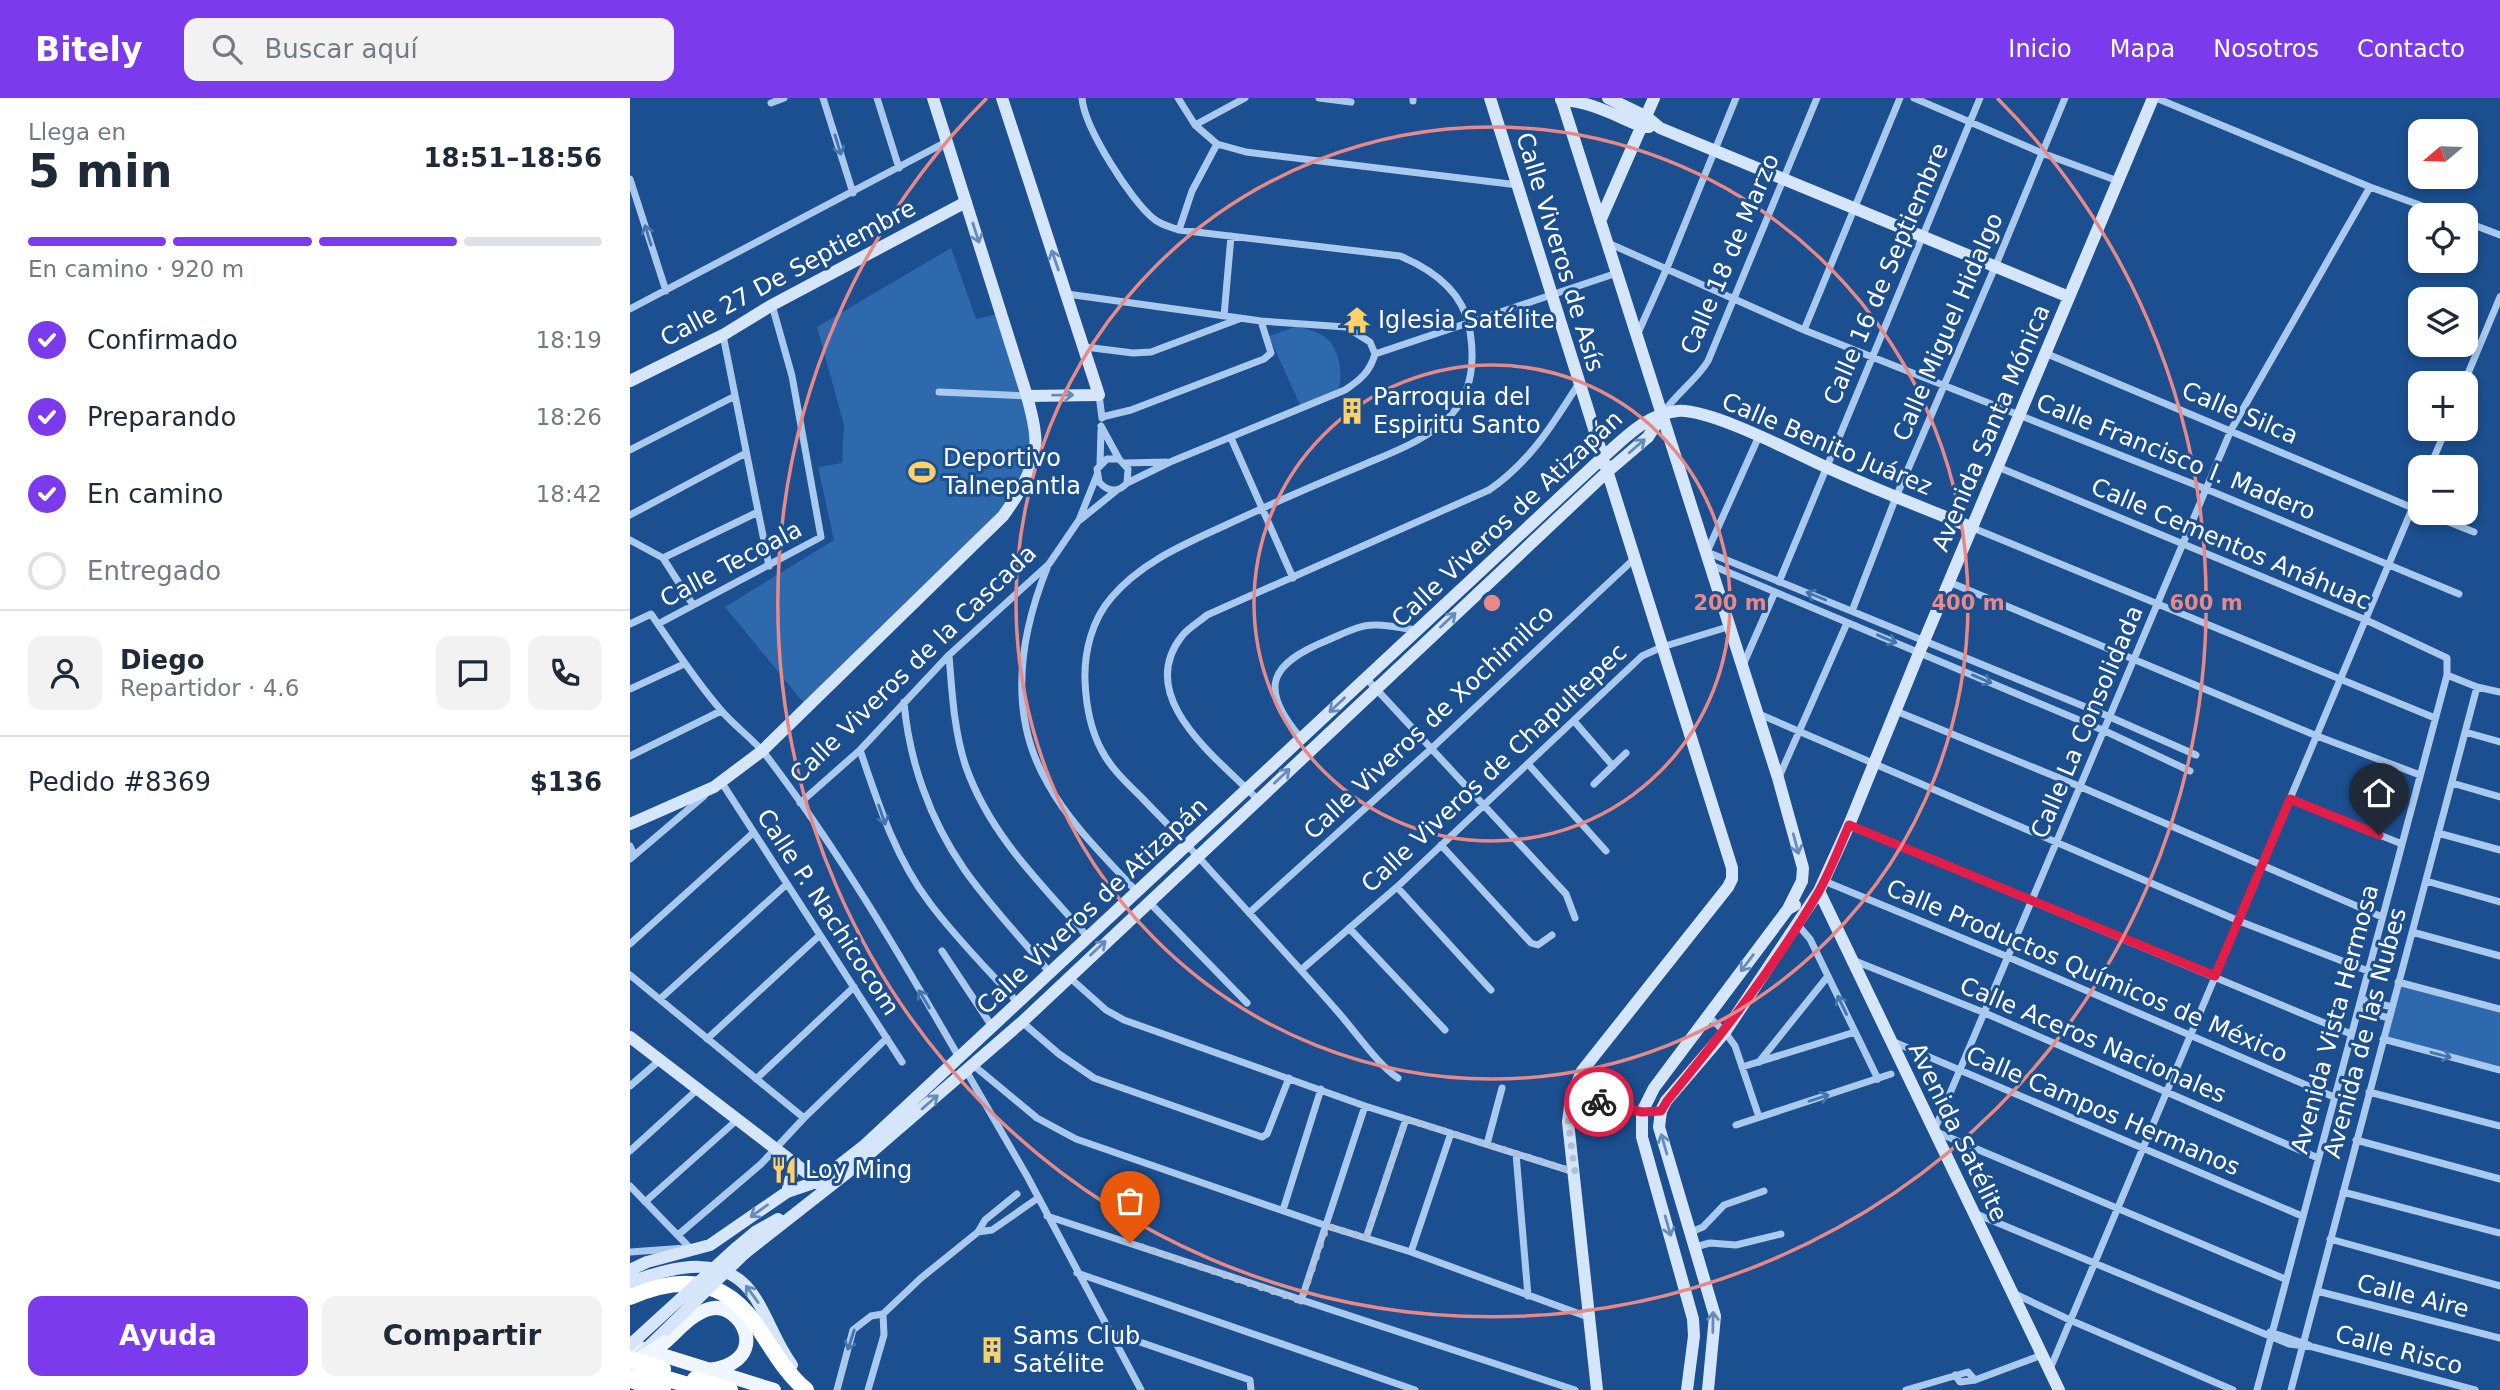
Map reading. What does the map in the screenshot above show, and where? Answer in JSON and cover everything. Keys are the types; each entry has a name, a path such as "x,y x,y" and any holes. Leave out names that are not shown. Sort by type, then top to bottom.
{"highway":[{"path":"630,1297 669,1284 697,1284 724,1292 742,1307 790,1375 806,1390"},
{"path":"630,1367 663,1390"},
{"path":"630,1367 705,1390"},
{"path":"630,1367 730,1390"}],"main road":[{"path":"630,1367 703,1311 712,1308 730,1313 744,1327 747,1336 741,1359 729,1366 708,1370"},
{"path":"630,1345 774,1390"}],"street":[{"path":"771,103 784,98"},
{"path":"823,98 853,193"},
{"path":"877,98 899,168"},
{"path":"630,846 632,857 762,751 1003,516 1026,479 1036,437 1027,396 933,98"},
{"path":"1002,98 1099,395 1102,417 1097,475 1104,488 1117,490 1170,462 1345,390 1371,369 1376,354 1370,342 1346,327 1261,321 1067,294"},
{"path":"1082,98 1093,132 1139,206 1157,222 1179,230 1400,257 1421,265 1439,278 1457,299 1468,322 1474,359 1471,377 1463,397 1451,415 1428,434 1400,449 1176,548 1136,573 1110,599 1099,617 1086,654 1086,701 1101,750 1114,770 1197,855 1398,1078"},
{"path":"1178,98 1195,125 1217,144 1246,152 1518,184"},
{"path":"1195,125 1245,98"},
{"path":"1319,98 1351,102"},
{"name":"Calle Viveros de Asís","path":"1490,98 1732,868 1732,879 1582,1071 1572,1098 1568,1122 1597,1390"},
{"path":"1608,98 1645,122"},
{"path":"1600,221 1654,98"},
{"path":"1637,335 1667,268 1735,98"},
{"name":"Calle 18 de Marzo","path":"1662,415 1670,402 1692,383 1709,361 1817,98"},
{"path":"1804,330 1900,98"},
{"path":"1914,98 2042,153 2118,181"},
{"name":"Calle 16 de Septiembre","path":"1779,582 1980,98"},
{"name":"Calle Miguel Hidalgo","path":"1852,611 1896,497 2065,98"},
{"path":"2155,98 2414,203"},
{"name":"Avenida Santa Mónica","path":"1661,1111 1725,1032 1822,886 2155,98"},
{"path":"1687,1390 1694,1336 1693,1319 1642,1137 1642,1112 1654,1088 1683,1047 1788,909 1799,888 1803,868 1731,626 1561,99 1591,105 1645,122 2069,297"},
{"path":"630,309 946,142"},
{"path":"1179,230 1192,191 1217,144"},
{"path":"630,179 666,291"},
{"name":"Calle La Consolidada","path":"1934,1131 2231,430 2370,187"},
{"name":"Calle 27 De Septiembre","path":"630,381 723,335 772,305 966,202"},
{"path":"2478,227 2500,235"},
{"path":"1224,316 1231,236"},
{"name":"Calle Francisco I. Madero","path":"1607,243 1804,330 2206,489 2459,594"},
{"path":"1376,354 1617,273"},
{"path":"2469,371 2500,297"},
{"name":"Calle Tecoala","path":"658,624 819,540 821,536 792,376 772,305"},
{"path":"1085,347 1151,352 1241,318"},
{"path":"1102,417 1131,410 1264,359 1271,353 1261,321"},
{"path":"723,335 769,566"},
{"name":"Calle Silca","path":"2045,353 2408,505"},
{"path":"1257,799 1184,725 1171,701 1169,663 1183,634 1207,615 1489,490 1510,476 1531,454 1579,383"},
{"path":"939,392 1027,396 1099,395"},
{"path":"630,450 735,396"},
{"name":"Calle Benito Juárez","path":"1662,415 1677,411 1699,413 1973,528"},
{"name":"Calle Viveros de Atizapán","path":"740,1251 813,1199 823,1185 865,1145 1602,458 1643,423 1662,415"},
{"name":"Calle Viveros de Atizapán","path":"696,1248 787,1192 823,1185 852,1170 1022,1022 1197,855 1607,472 1648,437 1662,415"},
{"path":"1101,426 1129,476 1127,483"},
{"path":"1709,558 1759,436"},
{"path":"1231,438 1293,578"},
{"path":"630,515 746,453"},
{"path":"1100,464 1107,459 1170,462"},
{"name":"Calle Cementos Anáhuac","path":"1998,467 2365,620 2448,658"},
{"name":"Calle Viveros de la Cascada","path":"800,803 860,750 949,655 1049,564 1079,520 1097,475"},
{"name":"Calle Viveros de la Cascada","path":"1079,520 1117,490"},
{"path":"663,558 758,512"},
{"path":"2050,1369 2365,620 2409,525"},
{"path":"2456,525 2474,532"},
{"path":"1973,528 2435,718"},
{"path":"630,540 663,558 693,605"},
{"path":"1709,558 1852,611 1922,647 2190,771"},
{"path":"1709,558 1775,592 1847,622 2110,717 2196,754"},
{"name":"Calle Viveros de Xochimilco","path":"1249,913 1432,748 1634,559"},
{"path":"1049,564 1032,606 1023,666 1021,689 1028,738 1044,777 1066,811 1136,891"},
{"path":"1949,582 2317,736 2420,775"},
{"path":"1743,666 1775,592"},
{"path":"630,624 651,614 684,664 721,711 762,751 800,803 856,886 960,1058 1037,1118 1076,1139 1327,1226 1411,1252 1588,1317"},
{"path":"1778,778 1847,622"},
{"path":"1301,738 1286,720 1277,703 1275,686 1279,670 1312,646 1360,627 1375,625 1417,630"},
{"name":"Calle Viveros de Chapultepec","path":"1301,970 1397,887 1642,656 1662,647 1731,626"},
{"path":"949,655 958,738 976,792 1007,845 1088,937"},
{"name":"Avenida Vista Hermosa","path":"2257,1390 2447,675 2448,658"},
{"path":"630,690 684,664"},
{"path":"2447,675 2477,687 2500,692"},
{"path":"1366,678 1566,894 1575,918"},
{"name":"Avenida de las Nubes","path":"2291,1390 2477,687"},
{"path":"904,702 914,758 926,797 943,834 964,870 1050,973"},
{"path":"630,756 721,711"},
{"path":"1896,711 2081,787 2382,917"},
{"path":"1758,714 2239,921 2368,971"},
{"path":"1574,721 1613,766"},
{"path":"2465,732 2500,741"},
{"path":"860,750 887,829 922,892 1018,1003"},
{"path":"1594,784 1626,753"},
{"path":"1528,764 1606,851"},
{"path":"2452,783 2500,797"},
{"path":"630,824 718,785"},
{"name":"Calle P. Nachicocom","path":"718,785 753,832 902,1062"},
{"path":"2290,799 2402,844"},
{"path":"1849,825 2351,1034"},
{"path":"630,944 753,832"},
{"path":"2438,833 2500,850"},
{"path":"1441,845 1531,943 1538,945 1552,936"},
{"path":"2426,881 2500,902"},
{"path":"660,999 787,884"},
{"path":"1788,909 1822,886"},
{"name":"Calle Productos Químicos de México","path":"1822,886 2008,957 2334,1097"},
{"name":"Avenida Satélite","path":"1822,886 1852,960 1890,1041 2043,1355 2062,1388"},
{"path":"1397,887 1491,990"},
{"path":"1149,901 1247,1003"},
{"path":"1788,909 1810,939 1878,1079"},
{"path":"1349,928 1445,1030"},
{"path":"2412,932 2500,956"},
{"path":"707,1039 820,935"},
{"path":"942,951 993,1028"},
{"name":"Calle Aceros Nacionales","path":"1852,960 1985,1013 2318,1158"},
{"path":"630,975 804,1118"},
{"path":"1068,976 1106,1010 1125,1020 1365,1106 1575,1172"},
{"path":"1759,1062 1828,976"},
{"path":"2398,982 2500,1009"},
{"path":"756,1079 854,987"},
{"path":"2361,999 2392,1007"},
{"path":"2358,1010 2389,1018"},
{"path":"1707,1015 1735,1046 1759,1117"},
{"path":"1022,1022 1059,1054 1094,1079 1262,1137 1267,1134 1289,1078"},
{"path":"1742,1067 1855,1032"},
{"path":"630,1037 823,1185"},
{"path":"678,1235 776,1150 804,1118 887,1038"},
{"path":"2383,1039 2500,1070"},
{"name":"Calle Campos Hermanos","path":"1890,1041 2302,1216"},
{"path":"1683,1047 1701,1060"},
{"path":"630,1086 660,1060"},
{"path":"970,1068 1107,1331 1141,1390"},
{"path":"1736,1125 1892,1074"},
{"path":"630,1151 699,1088"},
{"path":"1487,1144 1502,1088"},
{"path":"1283,1210 1321,1089"},
{"path":"2369,1092 2500,1126"},
{"path":"1572,1098 1642,1112 1661,1111 1659,1127 1715,1315 1708,1390"},
{"path":"1301,1301 1365,1106"},
{"path":"645,1202 738,1119"},
{"path":"1366,1238 1406,1119"},
{"path":"1934,1131 2286,1279"},
{"path":"1411,1252 1451,1133"},
{"path":"2356,1140 2500,1179"},
{"path":"1516,1154 1528,1296"},
{"path":"787,1192 795,1163"},
{"path":"1656,1182 1673,1176"},
{"path":"630,1186 678,1235 696,1248"},
{"path":"1690,1232 1703,1227 1724,1205 1764,1191"},
{"path":"2343,1192 2500,1233"},
{"path":"837,1390 853,1330 872,1316 883,1314 921,1278 978,1232 985,1220 1017,1195"},
{"path":"978,1232 992,1230 1038,1198"},
{"name":"Calle Risco","path":"1974,1212 2259,1331 2475,1390"},
{"path":"1047,1216 1575,1390"},
{"path":"1695,1247 1710,1243 1736,1245 1781,1234"},
{"path":"2330,1239 2500,1286"},
{"path":"630,1252 696,1248"},
{"path":"630,1270 647,1262 696,1248"},
{"path":"630,1345 740,1251"},
{"path":"630,1367 740,1251"},
{"path":"630,1282 693,1265 735,1275 755,1297 787,1358 816,1390"},
{"path":"1077,1273 1415,1390"},
{"name":"Calle Aire","path":"2317,1291 2500,1338"},
{"path":"2015,1294 2233,1390"},
{"path":"868,1390 884,1335 883,1314"},
{"path":"1107,1331 1250,1380 1251,1390"},
{"path":"1958,1378 1975,1380 2043,1355"},
{"path":"1906,1390 1958,1378 1968,1372 1975,1380"}],"shaded area":[{"name":"Deportivo Talnepantla","path":"951,248 976,319 998,314 1034,438 1023,477 1003,509 804,703 725,607 834,540 818,467 842,463 844,425 817,327"},
{"path":"1298,326 1325,337 1330,342 1337,354 1340,370 1338,391 1301,407 1269,336"},
{"path":"2401,985 2500,1012 2500,1068 2387,1038"}],"way so far":[{"path":"1130,1243 1301,1301 1327,1226 1366,1238 1406,1119 1575,1172 1568,1122 1572,1098 1599,1102"}],"place":[{"name":"Iglesia Satélite","path":"1357,320"},
{"name":"Parroquia del Espiritu Santo","path":"1352,411"},
{"name":"Deportivo Talnepantla","path":"922,472"},
{"name":"Loy Ming","path":"784,1170"},
{"name":"Sams Club Satélite","path":"992,1350"}],"route":[{"path":"1599,1102 1642,1112 1661,1111 1725,1032 1798,925 1819,891 1849,825 2215,976 2290,799 2379,835"}]}
